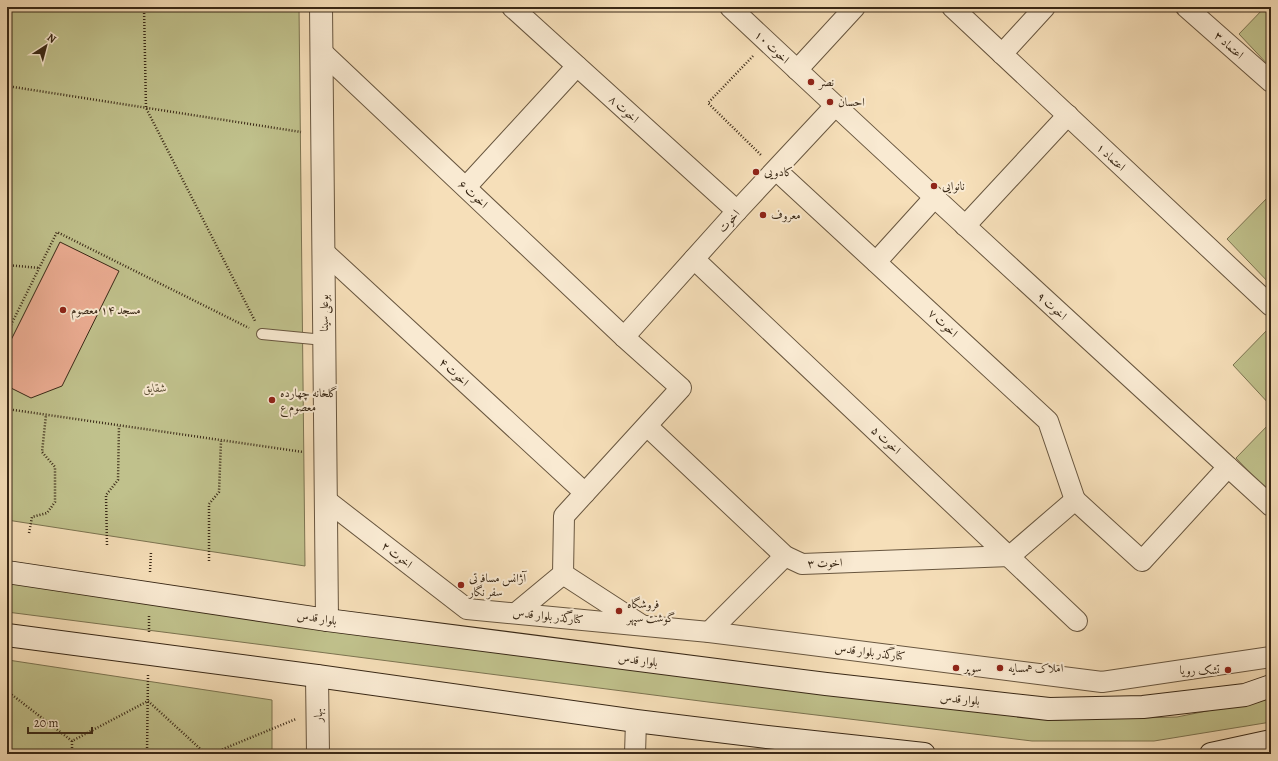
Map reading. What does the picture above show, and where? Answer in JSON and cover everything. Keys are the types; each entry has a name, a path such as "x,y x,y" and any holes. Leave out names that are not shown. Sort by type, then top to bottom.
{"main road":[{"name":"بوعلی سینا","path":"321,7 327,620"},
{"name":"بلوار قدس","path":"7,572 327,620 834,685 1049,709 1143,708 1245,695 1271,686"},
{"path":"7,635 317,676 636,721 924,754"},
{"path":"1245,695 1271,670"},
{"name":"بهار","path":"317,676 318,754"},
{"path":"1211,754 1271,741"}],"street":[{"name":"اخوت ۸","path":"512,7 737,212"},
{"name":"اخوت ۱۰","path":"730,7 835,106"},
{"path":"797,70 855,7"},
{"name":"اعتماد ۱","path":"952,7 1271,306"},
{"path":"1002,54 1045,7"},
{"name":"اعتماد ۳","path":"1186,7 1271,82"},
{"name":"اخوت ۶","path":"322,52 624,337 681,388 647,426"},
{"path":"466,187 577,66"},
{"name":"اخوت","path":"624,337 835,106"},
{"name":"اخوت ۹","path":"835,106 1271,506"},
{"path":"965,226 1068,115"},
{"name":"اخوت ۷","path":"776,170 1048,421 1075,500"},
{"path":"876,262 934,198"},
{"name":"اخوت ۴","path":"324,252 585,492"},
{"name":"اخوت ۵","path":"694,259 1077,620"},
{"path":"516,613 563,574 564,516 647,426"},
{"name":"اخوت ۳","path":"647,426 784,556 802,564 1010,556"},
{"path":"1010,556 1075,500 1142,561 1228,467"},
{"name":"اخوت ۲","path":"326,500 467,609"},
{"path":"709,632 784,556"},
{"path":"563,574 643,626"},
{"name":"کنارگذر بلوار قدس","path":"467,609 709,632 1102,682 1271,657"},
{"path":"635,754 636,721"}],"lane":[{"path":"262,334 324,340"}],"path":[{"path":"144,7 146,108 262,334"},
{"path":"767,41 708,103 776,170"},
{"path":"7,86 322,135"},
{"path":"7,333 58,232 262,334"},
{"path":"7,265 40,268"},
{"path":"7,409 326,456"},
{"path":"29,533 32,517 47,513 55,502 55,467 42,452 46,415"},
{"path":"106,545 106,495 118,480 119,426"},
{"path":"209,561 209,504 219,492 221,441"},
{"path":"147,754 149,654"},
{"path":"7,691 72,741"},
{"path":"72,741 148,701"},
{"path":"148,701 206,754"},
{"path":"211,754 318,710"},
{"path":"72,741 72,754"}],"green space":[{"name":"شقایق","path":"7,7 299,7 305,566 7,520"},
{"path":"1265,7 1271,7 1271,68 1239,34"},
{"path":"1271,194 1271,285 1227,239"},
{"path":"1271,326 1271,406 1233,365"},
{"path":"1271,422 1271,495 1236,458"},
{"path":"7,583 1056,720 1177,717 1271,698 1271,722 1154,741 1032,741 708,702 7,612"},
{"path":"8,660 272,700 272,754 9,754"}],"building":[{"name":"مسجد ۱۴ معصوم","path":"60,242 119,271 62,386 31,398 11,388 7,373 7,348"}],"place":[{"name":"نصر","path":"811,82"},
{"name":"احسان","path":"830,102"},
{"name":"کادویی","path":"756,172"},
{"name":"نانوایی","path":"934,186"},
{"name":"معروف","path":"763,215"},
{"name":"مسجد ۱۴ معصوم","path":"63,310"},
{"name":"گلخانه چهارده معصوم ع","path":"272,400"},
{"name":"آژانس مسافرتی سفر نگار","path":"461,585"},
{"name":"فروشگاه گوشت سپهر","path":"619,611"},
{"name":"سوپر","path":"956,668"},
{"name":"املاک همسایه","path":"1000,668"},
{"name":"تشک رویا","path":"1228,670"}]}
